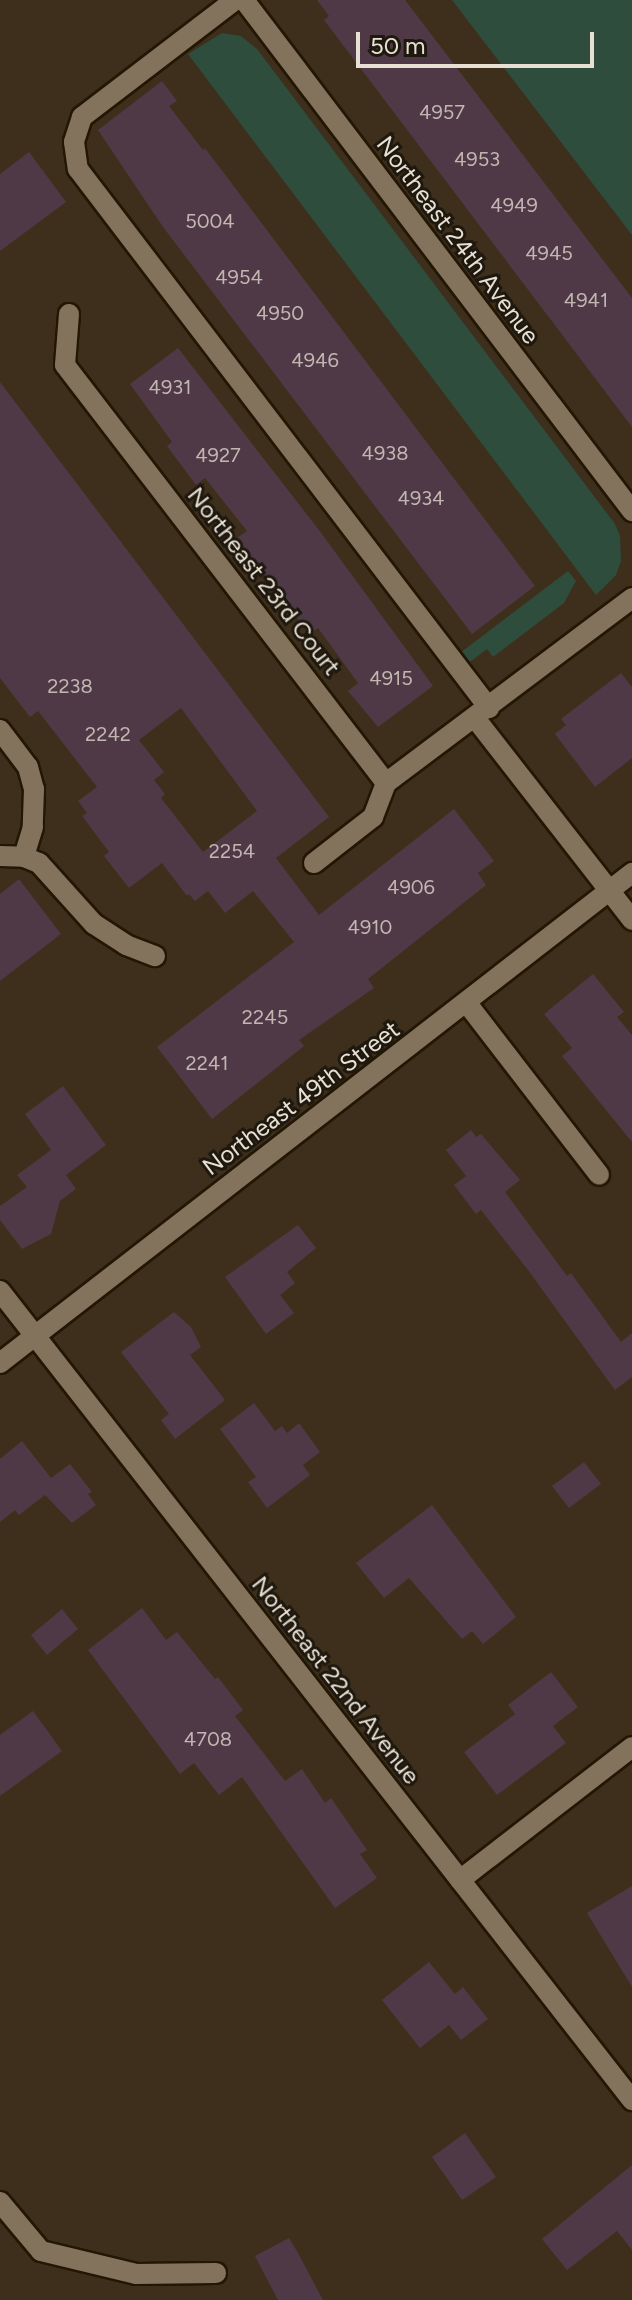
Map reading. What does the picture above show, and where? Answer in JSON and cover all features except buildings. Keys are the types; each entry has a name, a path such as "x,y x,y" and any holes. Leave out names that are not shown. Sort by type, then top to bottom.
{"street":[{"path":"235,0 82,117 74,142 78,169 632,920"},
{"name":"Northeast 24th Avenue","path":"244,0 632,511"},
{"name":"Northeast 23rd Court","path":"69,314 65,365 386,783"},
{"path":"314,863 373,817 386,783 632,598"},
{"path":"0,730 28,767 34,789 33,827 24,857"},
{"path":"0,856 24,857 39,863 94,924 126,945 155,956"},
{"name":"Northeast 49th Street","path":"0,1363 632,873"},
{"path":"466,1002 599,1175"},
{"name":"Northeast 22nd Avenue","path":"0,1291 632,2100"},
{"path":"460,1880 632,1747"},
{"path":"0,2202 41,2251 136,2274 216,2273"}],"green space":[{"path":"452,0 632,0 632,235"},
{"path":"222,33 241,36 257,49 615,524 620,536 621,561 616,575 596,595 188,54"},
{"path":"568,571 576,581 564,603 493,657 487,649 467,664 460,653"}]}
